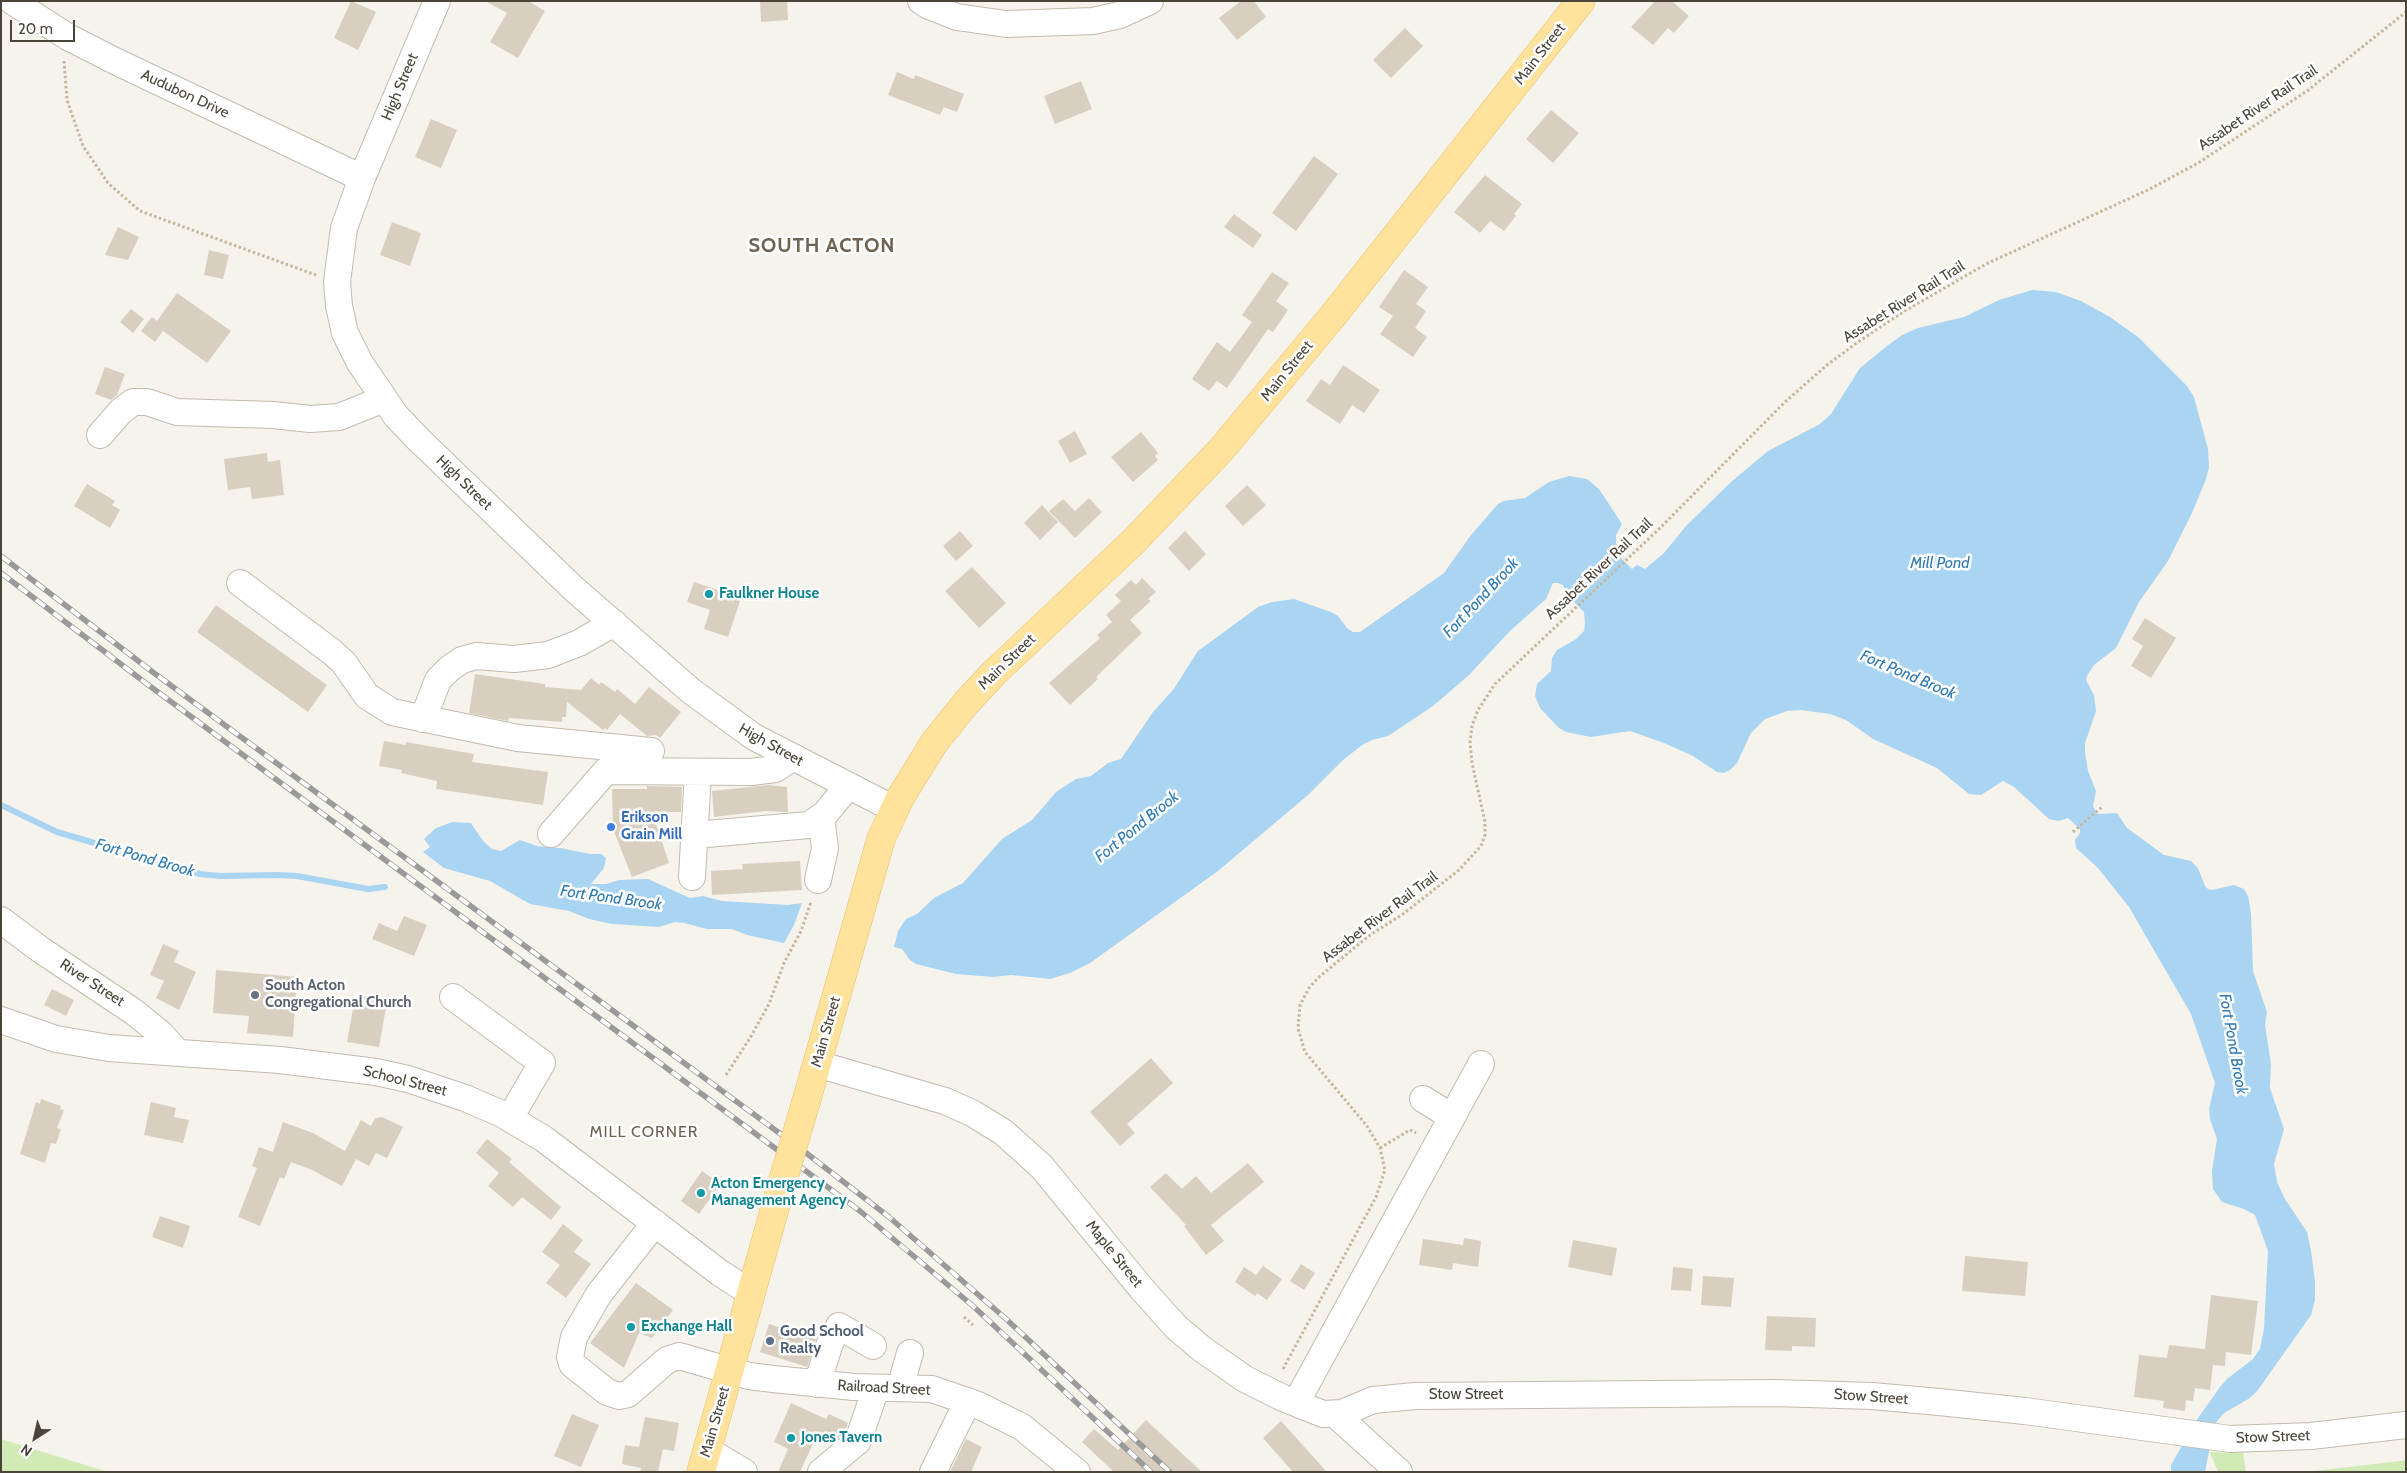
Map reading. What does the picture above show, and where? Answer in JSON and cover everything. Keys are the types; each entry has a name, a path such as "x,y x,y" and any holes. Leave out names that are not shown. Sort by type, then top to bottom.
{"main road":[{"name":"Main Street","path":"704,1461 877,852 894,809 926,754 975,693 1154,522 1256,410 1581,1"}],"street":[{"name":"Audubon Drive","path":"12,1 68,37 362,178"},
{"name":"High Street","path":"438,1 362,178 344,228 337,282 339,306 345,333 360,363 396,416 419,440 569,584 711,707 754,737 894,809"},
{"path":"922,1 929,6 958,17 982,22 1052,24 1093,22 1120,15 1150,1"},
{"path":"100,435 121,411 133,402 147,402 177,412 273,415 310,419 339,417 384,399"},
{"path":"240,583 332,652 344,663 362,691 373,701 392,712 423,720 518,738 651,752"},
{"path":"423,720 438,680 462,660 476,656 514,659 548,655 580,643 614,623"},
{"path":"551,834 606,771 698,772 768,770 781,766 792,758"},
{"path":"692,877 698,772"},
{"path":"695,835 809,825 821,818 848,786"},
{"path":"818,880 825,848 821,818"},
{"name":"River Street","path":"1,920 41,950 143,1018 177,1052"},
{"path":"452,997 542,1064 510,1118"},
{"name":"School Street","path":"1,1020 44,1035 82,1044 117,1049 280,1060 376,1072 441,1089 510,1118 553,1144 720,1273 751,1293"},
{"name":"Maple Street","path":"817,1064 945,1101 972,1113 1003,1132 1042,1167 1142,1289 1176,1327 1245,1379 1323,1414 1336,1414"},
{"path":"1296,1403 1481,1064"},
{"path":"1423,1099 1452,1117"},
{"name":"Railroad Street","path":"656,1223 594,1302 574,1337 570,1357 572,1364 607,1392 620,1396 632,1391 674,1356 758,1377 817,1384 932,1390 968,1401 1028,1432 1077,1472"},
{"path":"817,1384 830,1343 840,1326 873,1346"},
{"path":"902,1388 910,1353"},
{"path":"821,1472 858,1441 876,1388"},
{"name":"Stow Street","path":"1336,1414 1373,1400 1415,1396 1784,1393 1931,1401 2025,1411 2222,1439 2288,1438 2406,1425"},
{"path":"933,1472 968,1401"},
{"path":"1336,1414 1399,1472"},
{"path":"704,1461 744,1472"}],"path":[{"name":"Assabet River Rail Trail","path":"1283,1369 1379,1190 1384,1170 1380,1148 1360,1116 1305,1052 1298,1029 1300,1005 1306,993 1319,977 1370,935 1403,914 1460,870 1478,851 1484,841 1486,822 1470,750 1475,717 1482,703 1500,678 1633,554 1784,403 1827,365 1858,342 1911,307 1986,264 2150,189 2198,163 2307,91 2406,12"},
{"path":"68,37 64,56 68,100 83,146 108,183 140,211 337,282"},
{"path":"2073,832 2102,807"},
{"path":"726,1075 750,1038 775,993 784,964 804,923 818,880"},
{"path":"1380,1148 1410,1130 1438,1144"},
{"path":"964,1317 973,1325"}],"green space":[{"path":"1,1439 108,1472 1,1472"},
{"path":"2210,1452 2243,1453 2246,1472 2218,1472"},
{"path":"2406,1460 2406,1472 2306,1472 2400,1461"}],"water":[{"name":"Mill Pond","path":"2032,290 2056,292 2081,301 2110,317 2138,337 2187,386 2194,397 2208,449 2209,467 2206,479 2192,513 2168,561 2139,602 2116,648 2094,665 2087,676 2086,680 2094,695 2096,711 2085,743 2088,771 2096,791 2093,806 2097,814 2117,813 2127,828 2164,855 2191,861 2198,868 2208,889 2212,890 2234,885 2244,889 2248,896 2251,913 2253,971 2267,1012 2265,1025 2271,1064 2270,1088 2284,1129 2274,1164 2277,1182 2285,1199 2307,1232 2311,1251 2315,1281 2315,1300 2311,1315 2258,1390 2250,1398 2224,1413 2214,1425 2205,1472 2171,1472 2171,1465 2196,1421 2220,1387 2227,1379 2253,1359 2260,1349 2264,1329 2268,1251 2255,1215 2244,1209 2222,1202 2213,1189 2212,1171 2217,1139 2210,1119 2209,1109 2215,1083 2191,1014 2129,907 2098,868 2076,848 2075,840 2080,833 2080,829 2068,818 2058,821 2049,819 2014,787 2003,781 1981,795 1969,794 1937,768 1873,739 1846,720 1830,714 1801,710 1787,711 1765,719 1751,733 1737,763 1724,773 1717,772 1693,756 1664,743 1630,731 1591,737 1566,732 1559,728 1540,708 1535,696 1537,684 1551,671 1552,658 1557,650 1576,639 1584,631 1584,612 1567,595 1563,585 1553,583 1546,599 1510,631 1469,675 1433,706 1388,736 1362,745 1343,760 1308,795 1218,871 1090,963 1070,973 1050,979 1011,975 993,977 956,974 916,964 910,960 902,949 894,947 898,931 906,919 917,914 934,898 963,883 1002,839 1032,820 1056,792 1076,779 1091,776 1108,763 1121,759 1153,712 1173,690 1198,651 1258,607 1272,602 1294,599 1331,612 1338,616 1347,628 1353,632 1360,632 1444,573 1471,535 1498,504 1504,501 1525,498 1549,482 1569,476 1587,479 1599,489 1622,524 1616,535 1616,544 1620,549 1616,553 1632,569 1637,565 1645,569 1664,553 1686,526 1731,482 1768,451 1820,424 1831,414 1860,368 1902,335 1918,328 1964,317 1999,300"},
{"path":"452,822 471,823 483,841 492,849 501,851 520,840 537,846 601,854 606,858 604,868 591,884 606,884 619,880 648,879 690,898 703,896 722,901 788,905 802,903 794,925 784,943 747,935 732,929 707,929 684,923 675,922 659,927 612,924 589,919 569,911 530,904 490,881 444,868 423,852 430,847 424,839 436,828"}],"building":[{"path":"351,1 376,12 358,50 334,38"},
{"path":"485,1 528,1 545,11 518,58 490,42 507,13"},
{"path":"760,1 787,1 788,20 761,22"},
{"path":"1241,1 1254,1 1266,17 1237,40 1219,18"},
{"path":"1655,1 1672,1 1689,16 1674,33 1668,28 1653,45 1631,27"},
{"path":"1405,28 1423,46 1391,78 1373,60"},
{"path":"897,72 914,79 915,75 964,94 957,112 944,107 940,115 888,95"},
{"path":"1081,81 1092,109 1055,124 1044,96"},
{"path":"1551,110 1579,133 1553,163 1526,139"},
{"path":"431,119 457,130 441,168 415,157"},
{"path":"1314,156 1338,174 1296,231 1272,213"},
{"path":"1485,175 1522,204 1514,214 1516,216 1504,231 1490,221 1480,233 1454,212"},
{"path":"1234,214 1262,235 1253,248 1224,227"},
{"path":"392,222 421,233 410,266 380,255"},
{"path":"118,227 139,237 128,260 105,255"},
{"path":"209,250 229,255 223,279 204,275"},
{"path":"1404,270 1428,287 1416,304 1426,311 1415,328 1427,337 1413,357 1380,334 1393,316 1379,307"},
{"path":"1272,272 1289,283 1276,301 1288,310 1273,332 1268,329 1227,388 1217,381 1209,391 1192,379 1217,342 1230,352 1252,322 1242,315"},
{"path":"177,293 231,331 207,363 163,331 155,342 141,331 152,317 157,321"},
{"path":"131,309 144,319 133,333 120,322"},
{"path":"1343,365 1380,390 1364,413 1352,405 1340,424 1306,401 1321,379 1330,385"},
{"path":"105,367 125,374 117,395 111,400 95,394"},
{"path":"1075,431 1087,454 1070,463 1058,441"},
{"path":"1141,432 1158,453 1155,456 1158,460 1133,482 1111,457"},
{"path":"267,453 268,462 280,460 284,495 252,499 250,487 228,490 224,459"},
{"path":"87,484 115,501 112,505 120,510 110,528 74,506"},
{"path":"1247,485 1266,505 1243,526 1225,506"},
{"path":"1089,498 1102,512 1075,538 1049,511 1063,499 1075,511"},
{"path":"1042,505 1058,522 1040,540 1024,523"},
{"path":"960,531 973,546 956,561 943,546"},
{"path":"1185,531 1206,554 1189,571 1168,548"},
{"path":"972,567 1006,603 979,628 945,591"},
{"path":"1142,578 1156,592 1148,599 1151,601 1130,620 1142,633 1070,705 1049,683 1100,638 1097,635 1112,622 1106,615 1121,601 1115,595 1131,580 1136,585"},
{"name":"Faulkner House","path":"694,582 741,598 728,637 704,629 710,610 687,602"},
{"path":"216,605 327,685 308,712 197,632"},
{"path":"2145,618 2176,638 2151,678 2131,666 2143,646 2132,639"},
{"path":"475,674 545,684 545,687 581,690 591,678 599,685 601,682 615,692 617,689 635,704 649,687 681,712 660,738 656,735 647,736 620,714 607,730 605,728 603,730 567,702 566,717 562,717 562,722 509,718 508,721 469,713"},
{"path":"384,741 406,745 406,742 474,754 472,762 548,772 543,805 436,789 437,781 401,773 402,770 379,766"},
{"path":"768,785 787,787 788,812 765,811 714,817 712,791"},
{"name":"Erikson Grain Mill","path":"647,786 682,787 681,812 652,812 669,863 632,877 613,829 612,789 647,789"},
{"path":"800,861 802,890 712,895 711,871 743,869 742,864"},
{"path":"404,916 427,925 414,956 372,939 379,923 397,931"},
{"path":"163,944 179,951 174,962 196,972 179,1010 156,998 164,981 150,975"},
{"name":"South Acton Congregational Church","path":"216,970 297,977 293,1037 247,1033 249,1016 213,1013"},
{"path":"52,989 74,1000 66,1016 44,1005"},
{"path":"363,996 380,999 378,1007 386,1008 379,1047 347,1042 354,1003 361,1004"},
{"path":"1151,1058 1173,1083 1127,1124 1135,1133 1120,1146 1090,1112"},
{"path":"41,1099 61,1106 60,1109 64,1110 57,1128 61,1129 56,1144 51,1143 45,1163 20,1154 36,1102 40,1104"},
{"path":"151,1102 176,1108 174,1117 189,1120 183,1143 144,1135"},
{"path":"382,1117 403,1127 387,1158 376,1153 369,1166 356,1159 342,1186 312,1170 291,1162 284,1179 280,1177 260,1226 238,1217 257,1168 252,1166 259,1147 273,1152 283,1122 313,1133 345,1151 361,1120 371,1126 375,1118"},
{"path":"487,1139 512,1159 509,1162 561,1207 551,1220 522,1197 513,1207 488,1186 499,1173 476,1153"},
{"path":"1248,1163 1264,1182 1211,1225 1224,1241 1206,1255 1184,1226 1186,1225 1150,1187 1166,1173 1182,1189 1196,1176 1211,1193"},
{"name":"Acton Emergency Management Agency","path":"702,1171 720,1184 699,1214 681,1201"},
{"path":"160,1216 190,1226 183,1248 152,1237"},
{"path":"563,1224 583,1240 574,1252 591,1264 566,1298 546,1283 560,1265 542,1252"},
{"path":"1464,1238 1481,1241 1478,1267 1453,1263 1452,1270 1419,1265 1423,1239 1463,1245"},
{"path":"1573,1240 1617,1248 1612,1276 1568,1267"},
{"path":"1965,1256 2028,1262 2025,1296 1962,1291"},
{"path":"1301,1264 1315,1273 1304,1290 1290,1281"},
{"path":"1263,1266 1282,1279 1267,1300 1257,1293 1255,1296 1235,1282 1244,1267 1256,1275"},
{"path":"1673,1267 1693,1269 1691,1291 1671,1290"},
{"path":"1703,1276 1734,1278 1731,1307 1701,1305"},
{"name":"Exchange Hall","path":"636,1283 673,1310 652,1338 639,1333 624,1368 590,1343"},
{"path":"2211,1295 2258,1301 2251,1355 2226,1352 2225,1366 2213,1365 2210,1390 2195,1388 2193,1401 2186,1400 2185,1411 2163,1408 2164,1401 2134,1397 2139,1355 2167,1358 2169,1345 2205,1349"},
{"path":"1767,1316 1816,1318 1815,1347 1792,1346 1792,1351 1765,1350"},
{"path":"769,1324 816,1339 807,1367 760,1352"},
{"name":"Jones Tavern","path":"791,1403 826,1419 829,1414 848,1423 845,1432 838,1438 832,1435 829,1442 816,1437 800,1472 778,1472 788,1449 774,1442"},
{"path":"572,1414 599,1425 581,1467 554,1456"},
{"path":"645,1417 679,1423 674,1451 663,1449 658,1472 640,1472 641,1468 622,1464 625,1445 639,1447"},
{"path":"1146,1420 1202,1472 1114,1472 1082,1442 1094,1429 1118,1450"},
{"path":"1281,1421 1327,1472 1293,1472 1263,1438"},
{"path":"966,1439 982,1447 971,1472 950,1472"}],"waterway":[{"name":"Fort Pond Brook","path":"1,805 57,832 200,874 220,876 297,876 368,889 385,887"}],"railway":[{"path":"1,556 154,673 801,1149 889,1217 1005,1318 1170,1472"},
{"path":"1,573 147,684 860,1211 973,1306 1151,1472"}],"place":[{"name":"Faulkner House","path":"709,594"},
{"name":"Erikson Grain Mill","path":"611,827"},
{"name":"South Acton Congregational Church","path":"255,995"},
{"name":"Acton Emergency Management Agency","path":"701,1193"},
{"name":"Exchange Hall","path":"631,1327"},
{"name":"Good School Realty","path":"770,1341"},
{"name":"Jones Tavern","path":"791,1438"}],"district":[{"name":"SOUTH ACTON","path":"822,246"},
{"name":"MILL CORNER","path":"644,1132"}]}
